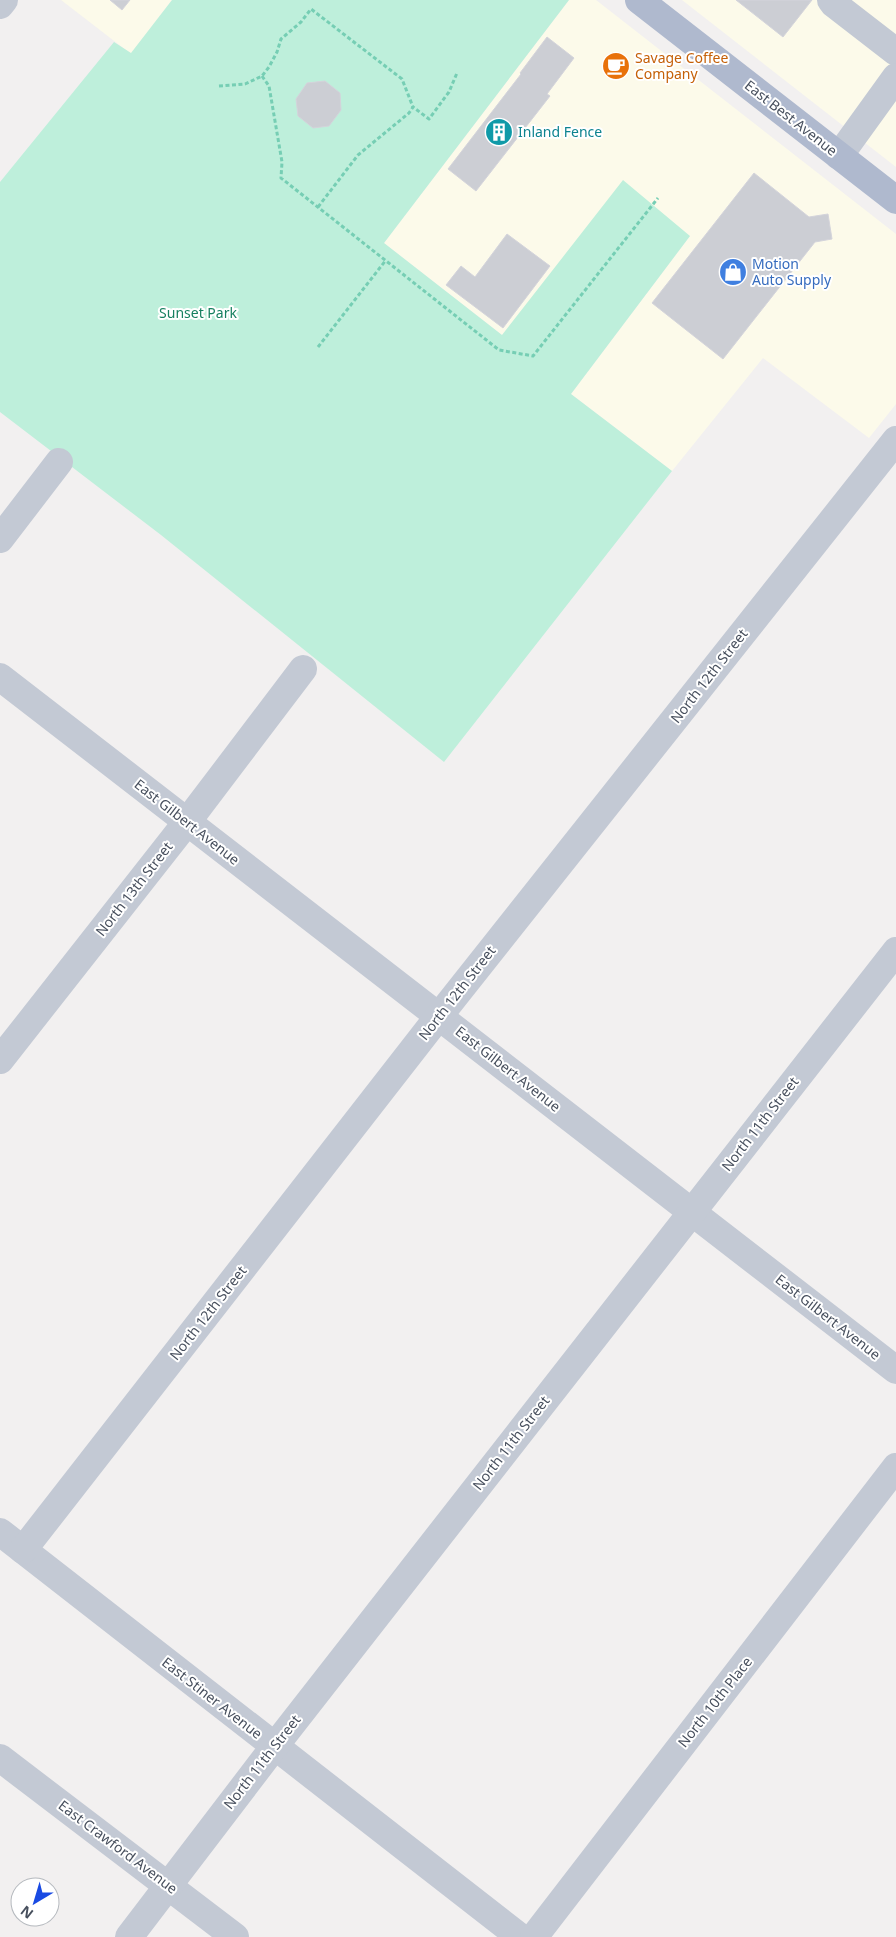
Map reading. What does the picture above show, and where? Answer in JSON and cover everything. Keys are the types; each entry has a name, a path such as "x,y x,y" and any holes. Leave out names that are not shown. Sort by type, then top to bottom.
{"main road":[{"name":"East Best Avenue","path":"638,0 896,200"}],"street":[{"path":"0,5 4,0"},
{"path":"831,0 896,52"},
{"path":"839,156 896,77"},
{"name":"North 12th Street","path":"23,1550 439,1016 896,440"},
{"path":"0,539 59,462"},
{"name":"North 13th Street","path":"0,1060 188,822 303,670"},
{"name":"East Gilbert Avenue","path":"0,677 896,1370"},
{"name":"North 11th Street","path":"129,1937 274,1747 896,951"},
{"name":"North 10th Place","path":"534,1937 896,1466"},
{"name":"East Stiner Avenue","path":"0,1532 520,1937"},
{"name":"East Crawford Avenue","path":"0,1758 235,1937"}],"path":[{"path":"219,86 245,84 262,76 273,60 280,39 301,22 311,9 402,79 414,108 429,119 449,92 457,73"},
{"path":"262,76 269,86 282,162 281,178 499,350 532,356 658,198"},
{"path":"318,207 358,155 414,108"},
{"path":"318,347 386,260"}],"shaded area":[{"path":"61,0 172,0 131,54"},
{"path":"569,0 596,0 896,234 896,404 869,438 763,358 672,471 571,394 690,236 502,335 384,243"},
{"path":"682,0 896,0 896,167"}],"green space":[{"name":"Sunset Park","path":"172,0 569,0 384,243 502,335 623,180 690,236 571,394 672,471 444,762 161,535 0,412 0,182 114,42 131,53"}],"building":[{"path":"110,0 130,0 122,10"},
{"path":"736,0 812,0 783,37"},
{"name":"Inland Fence","path":"547,37 574,58 547,94 550,96 476,191 448,169"},
{"name":"Savage Coffee Company","path":"614,56 626,66 618,76 606,65"},
{"path":"325,81 340,93 341,110 329,126 313,128 298,116 296,99 307,83"},
{"name":"Motion Auto Supply","path":"754,173 809,217 828,214 832,239 815,242 723,359 652,303"},
{"path":"507,234 550,266 503,328 446,285 461,266 475,277"}],"place":[{"name":"Savage Coffee Company","path":"616,66"},
{"name":"Inland Fence","path":"499,132"},
{"name":"Motion Auto Supply","path":"733,272"}]}
